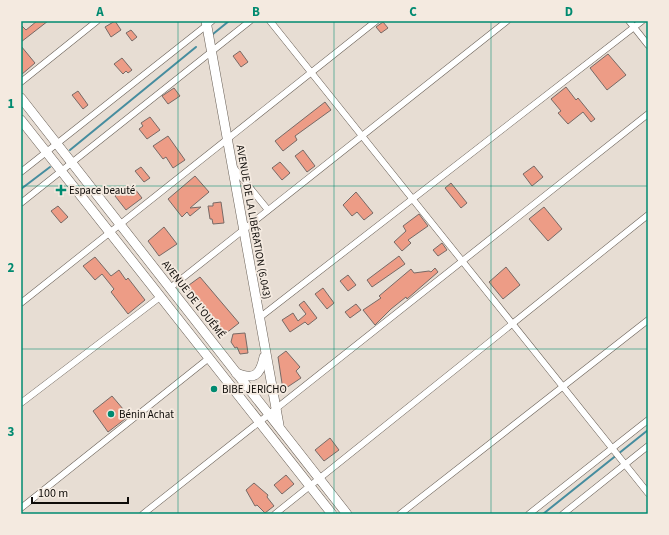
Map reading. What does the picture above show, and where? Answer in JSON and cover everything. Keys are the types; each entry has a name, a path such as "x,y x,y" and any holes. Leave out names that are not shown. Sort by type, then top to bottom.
{"main road":[{"name":"AVENUE DE LA LIBÉRATION (6.043)","path":"207,22 211,53 265,352 272,412 279,427 319,478"},
{"name":"AVENUE DE L'OUÉMÉ","path":"21,98 236,373 272,412"},
{"path":"21,120 332,514"},
{"path":"236,373 246,377 252,377 258,373 262,367 265,352"},
{"path":"319,478 347,514"}],"street":[{"path":"21,82 97,21"},
{"path":"21,203 250,21"},
{"path":"270,21 648,493"},
{"path":"21,303 376,21"},
{"path":"170,288 507,21"},
{"path":"629,21 648,45"},
{"path":"259,318 642,21"},
{"path":"21,172 207,22"},
{"path":"143,514 648,114"},
{"path":"232,165 268,210"},
{"path":"275,514 648,215"},
{"path":"21,403 160,296"},
{"path":"400,514 648,320"},
{"path":"21,508 209,358"},
{"path":"529,514 614,449 648,420"},
{"path":"563,514 648,446"}],"building":[{"path":"37,21 48,21 21,42 21,25 26,30"},
{"path":"115,21 121,30 111,37 105,27"},
{"path":"383,22 388,28 381,33 376,27"},
{"path":"131,30 137,37 132,41 126,33"},
{"path":"21,46 35,63 21,75"},
{"path":"240,51 248,62 241,67 233,56"},
{"path":"608,54 626,75 607,90 590,68"},
{"path":"122,58 132,70 128,73 126,71 123,74 114,64"},
{"path":"566,87 576,100 578,98 595,119 591,122 583,112 568,124 558,113 561,111 551,99"},
{"path":"174,88 180,96 168,104 162,96"},
{"path":"78,91 88,105 83,109 72,95"},
{"path":"325,102 331,110 295,136 297,140 283,151 275,141"},
{"path":"150,117 160,130 147,139 139,129 143,126 141,123"},
{"path":"168,136 185,160 173,168 166,157 163,159 153,146"},
{"path":"303,150 315,166 307,172 295,156"},
{"path":"280,162 290,173 282,180 272,168"},
{"path":"534,166 543,177 532,186 523,174"},
{"path":"141,167 150,178 144,182 135,171"},
{"path":"195,176 209,192 190,208 201,207 190,216 187,212 182,217 168,199"},
{"path":"451,183 467,203 461,208 445,188"},
{"path":"123,189 127,195 135,189 142,198 126,210 115,196"},
{"path":"356,192 373,213 364,220 357,212 352,216 343,205"},
{"path":"221,202 224,223 213,224 212,219 210,219 208,206 213,206 213,203"},
{"path":"58,206 68,217 61,223 51,211"},
{"path":"544,207 562,229 548,241 529,219"},
{"path":"419,214 428,226 408,240 411,243 402,251 394,242 406,231 403,226"},
{"path":"164,227 177,244 159,256 148,241"},
{"path":"442,243 447,250 438,256 433,250"},
{"path":"399,256 405,264 372,287 367,280"},
{"path":"95,257 111,276 119,270 126,280 128,278 145,300 128,314 111,292 114,289 102,274 95,280 83,266"},
{"path":"506,267 520,285 503,299 489,282"},
{"path":"435,268 438,272 407,299 406,297 391,309 375,325 363,310 381,298 379,296 411,269 414,273 431,272"},
{"path":"348,275 356,285 348,291 340,281"},
{"path":"200,277 239,323 225,334 189,290 189,285"},
{"path":"323,288 334,303 327,309 315,294"},
{"path":"304,301 317,318 308,325 305,322 290,332 282,320 293,313 298,321 306,314 299,305"},
{"path":"356,304 361,310 350,318 345,312"},
{"path":"245,333 248,353 240,354 237,347 235,348 231,342 233,334"},
{"path":"286,351 300,367 296,371 301,378 283,390 278,357"},
{"name":"Bénin Achat","path":"112,396 129,416 108,432 93,411"},
{"path":"330,438 339,450 324,461 315,450"},
{"path":"286,475 294,484 282,494 274,485"},
{"path":"254,483 268,495 267,497 274,506 265,513 257,505 255,506 246,490"}],"waterway":[{"path":"213,34 229,21"},
{"path":"70,150 196,47"},
{"path":"21,189 50,167"},
{"path":"543,514 648,430"}],"place":[{"name":"Espace beauté","path":"61,190"},
{"name":"BIBE JERICHO","path":"214,389"},
{"name":"Bénin Achat","path":"111,414"}]}
